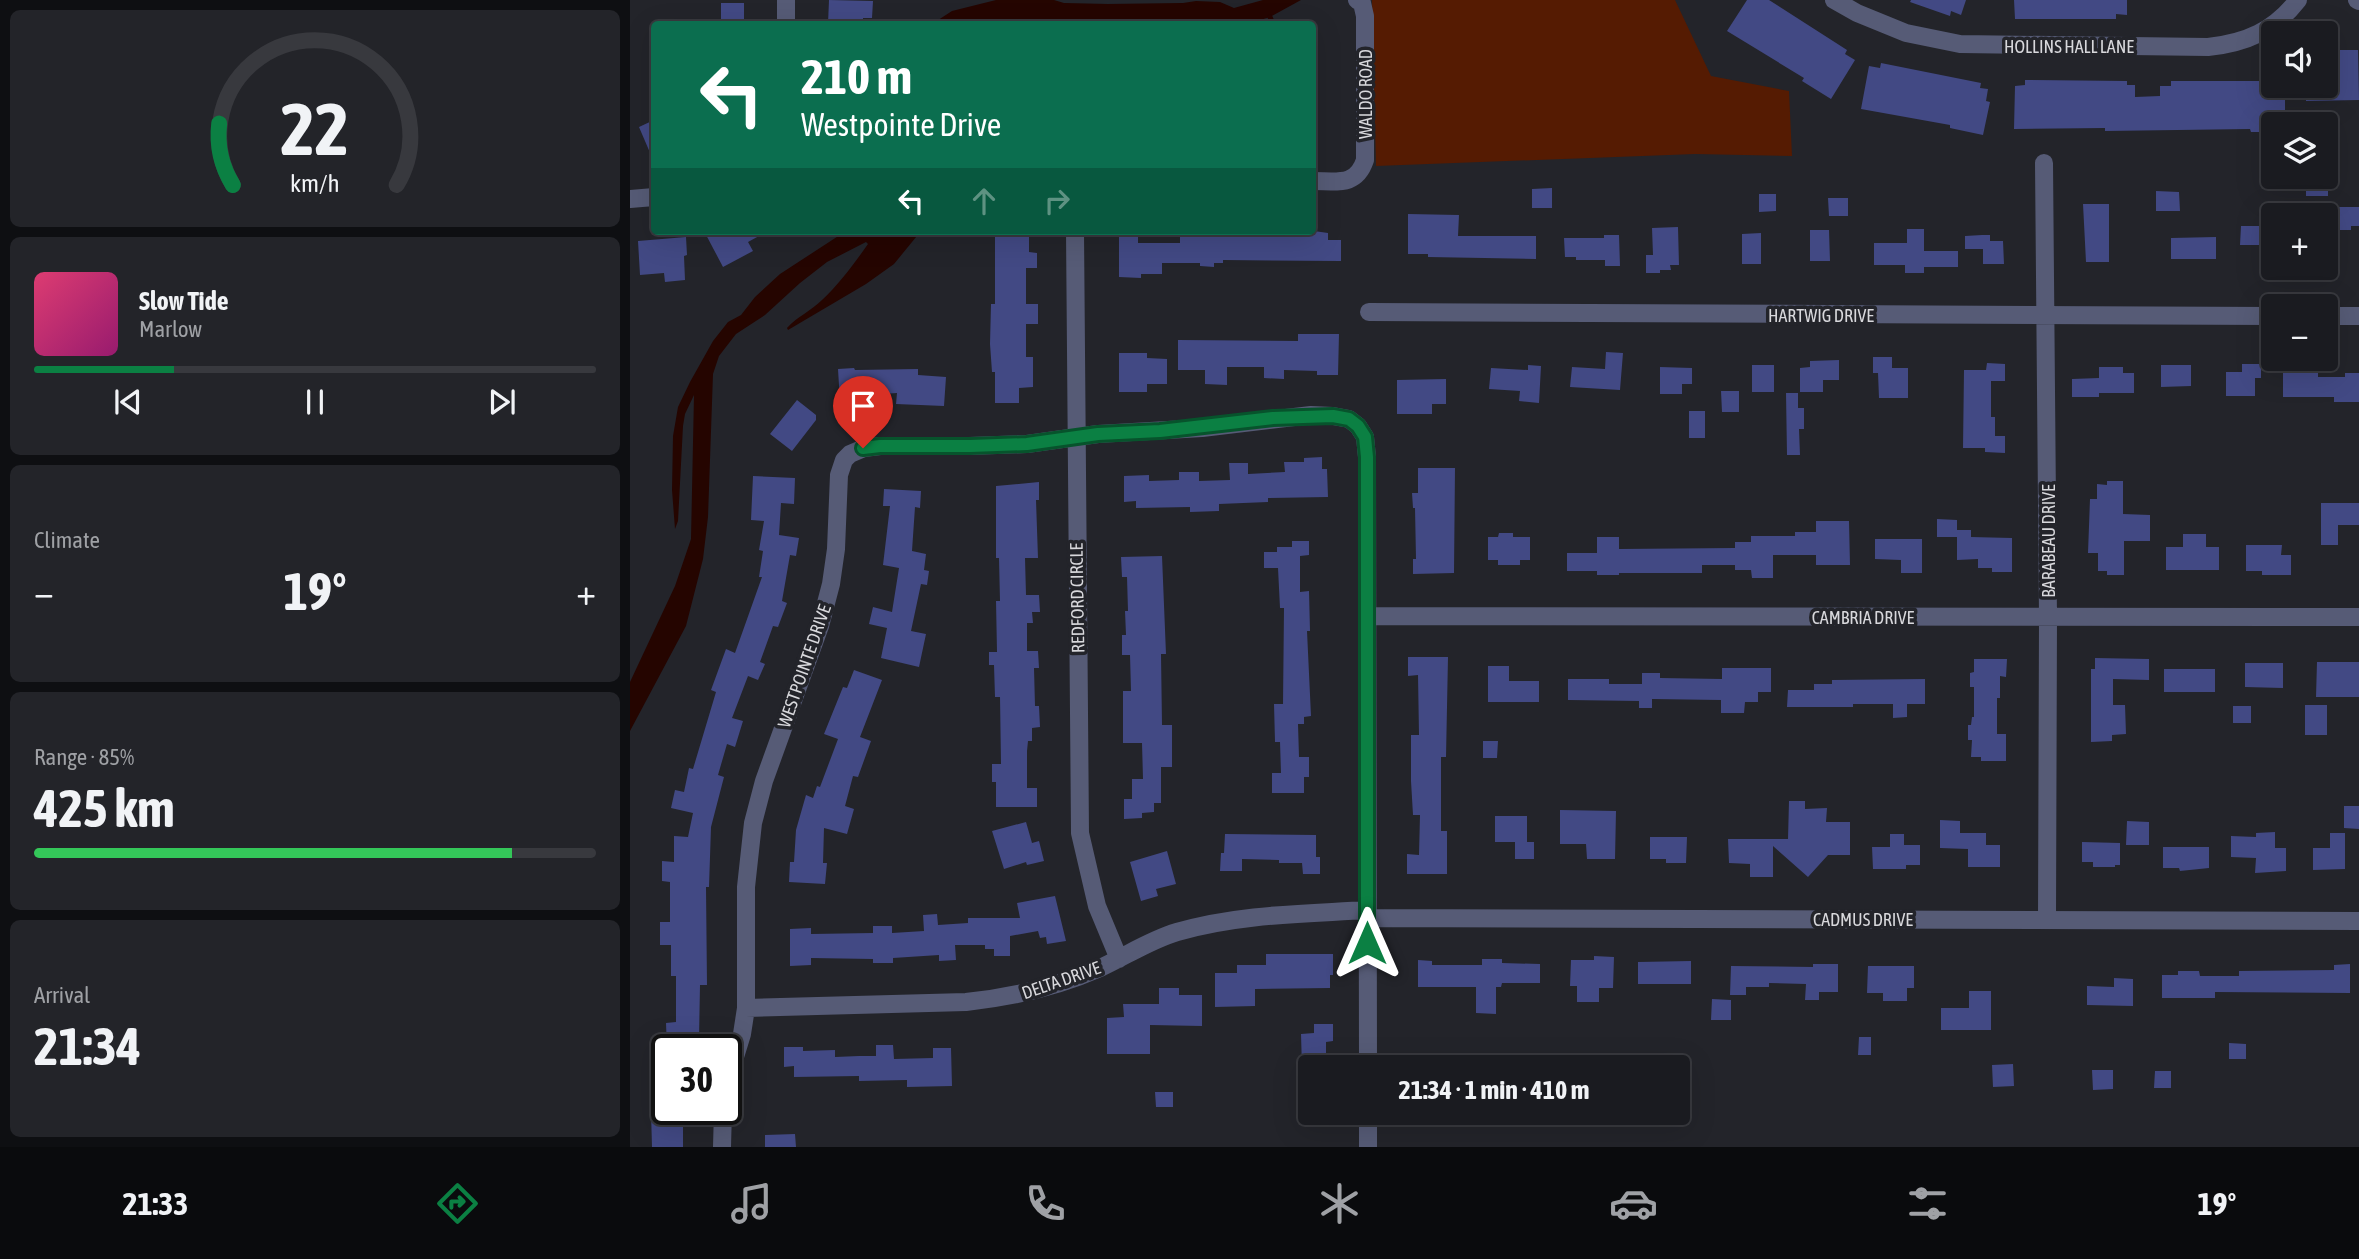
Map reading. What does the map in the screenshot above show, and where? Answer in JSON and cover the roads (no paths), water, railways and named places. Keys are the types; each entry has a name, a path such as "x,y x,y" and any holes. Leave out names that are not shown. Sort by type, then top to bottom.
{"street":[{"path":"786,0 786,21"},
{"name":"WALDO ROAD","path":"1316,181 1345,181 1358,176 1365,160 1365,20 1362,3 1357,0"},
{"name":"HOLLINS HALL LANE","path":"1834,0 1894,29 1974,46 2207,47 2233,44 2260,34 2287,14 2298,0"},
{"name":"BARABEAU DRIVE","path":"2045,163 2047,919"},
{"path":"630,199 651,197"},
{"name":"REDFORD CIRCLE","path":"1075,235 1080,832 1097,906 1119,958"},
{"name":"HARTWIG DRIVE","path":"1369,312 2261,316"},
{"path":"2338,316 2359,316"},
{"name":"WESTPOINTE DRIVE","path":"742,1034 746,1007 746,887 753,823 764,781 829,594 836,549 839,475 844,460 850,454 863,448 880,446 1027,444 1076,437 1202,428 1273,418 1333,416 1349,419 1365,437 1367,457 1367,616"},
{"path":"1367,616 1368,1055"},
{"name":"CAMBRIA DRIVE","path":"1367,616 2359,617"},
{"name":"DELTA DRIVE","path":"746,1007 966,1002 1001,998 1065,982 1163,937 1217,922 1258,916 1367,914"},
{"name":"CADMUS DRIVE","path":"1367,914 2359,921"},
{"path":"722,1147 723,1125"},
{"path":"1368,1125 1368,1147"}],"waterway":[{"path":"1270,17 1272,21"}]}
